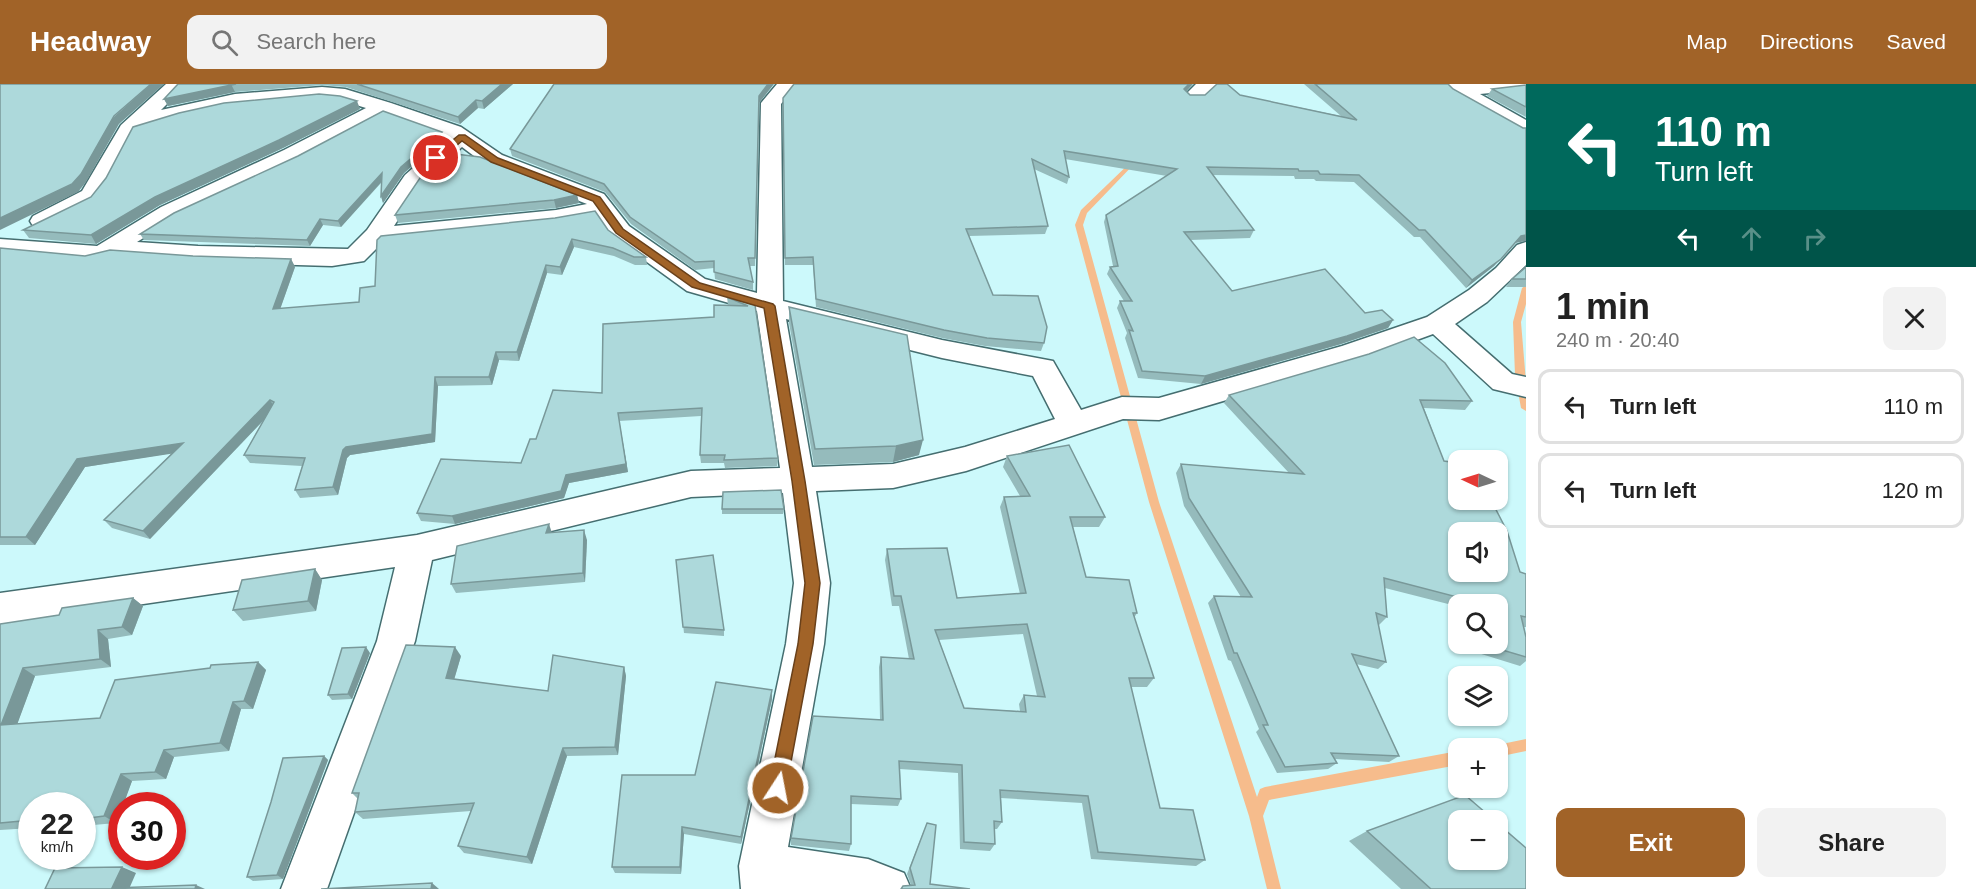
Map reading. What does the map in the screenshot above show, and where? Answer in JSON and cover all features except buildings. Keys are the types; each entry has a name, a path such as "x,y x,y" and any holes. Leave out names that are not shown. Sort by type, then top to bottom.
{"street":[{"path":"0,241 87,199 98,185 128,129 177,84"},
{"path":"787,84 771,103 770,306 812,583 806,644 763,877 868,882 888,889"},
{"path":"1453,87 1522,84"},
{"path":"1453,87 1526,129"},
{"path":"128,129 168,114 235,100 322,93 345,95 384,107 454,131 494,160 596,199 620,231 696,285 942,349 1043,368 1072,423"},
{"path":"0,246 91,254 104,252 169,212 292,155 384,107"},
{"path":"111,248 198,254 332,258 355,256 376,235 413,180 462,136"},
{"path":"376,235 556,218 602,208"},
{"path":"0,609 417,549 691,484 893,476 966,459 1122,408 1159,409 1352,353 1437,323 1478,296 1505,273 1526,250"},
{"path":"1437,323 1514,385"},
{"path":"304,889 396,641 417,549"}],"waterway":[{"path":"1135,160 1084,212 1079,225 1154,502 1256,816"},
{"path":"1526,288 1517,322 1520,375 1526,408"},
{"path":"1508,749 1526,745"},
{"path":"1256,816 1265,794 1448,760"},
{"path":"1256,816 1274,889"}],"route":[{"path":"436,158 462,136 494,160 596,199 620,231 696,285 770,306 812,583 806,644 778,788"}]}
